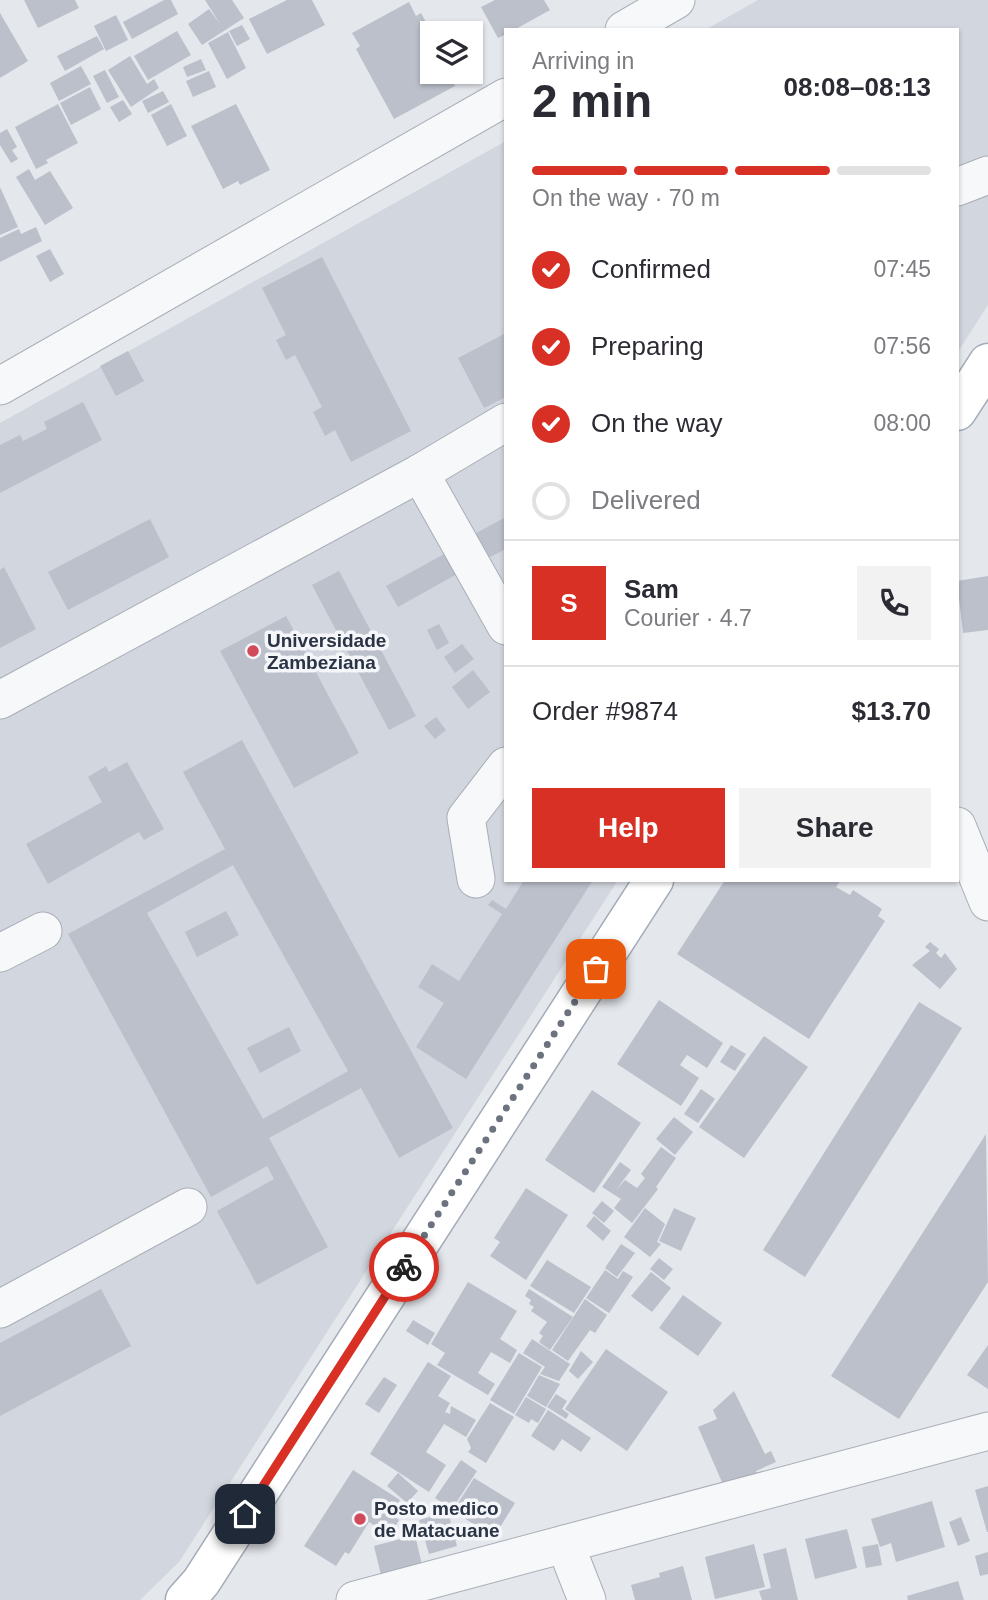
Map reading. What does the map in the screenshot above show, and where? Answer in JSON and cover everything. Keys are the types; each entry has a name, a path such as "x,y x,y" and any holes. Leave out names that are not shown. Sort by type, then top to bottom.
{"main road":[{"path":"959,408 988,363"},
{"path":"185,1600 201,1582 653,882"}],"street":[{"path":"627,28 676,0"},
{"path":"0,386 504,98"},
{"path":"959,186 988,175"},
{"path":"0,701 420,473 504,423"},
{"path":"420,473 504,622"},
{"path":"476,879 466,818 504,769"},
{"path":"959,832 988,902"},
{"path":"0,953 43,930"},
{"path":"3,1301 188,1207"},
{"path":"355,1600 988,1431"},
{"path":"565,1544 587,1600"}],"shaded area":[{"path":"758,0 988,0 988,305 959,350 959,28 709,28"},
{"name":"Universidade Zambeziana","path":"504,142 504,882 617,882 179,1562 140,1600 0,1600 0,423"}],"building":[{"path":"24,0 75,0 79,8 38,28"},
{"path":"164,0 171,0 178,14 132,39 123,22"},
{"path":"205,0 232,0 244,18 202,45 188,24 209,9 220,24"},
{"path":"287,0 312,0 325,25 267,54 249,19"},
{"path":"495,0 544,0 550,10 518,28 504,28 504,35 498,38 481,7"},
{"path":"409,2 416,16 421,13 425,21 420,21 420,84 455,86 394,119 356,49 360,46 352,33"},
{"path":"0,13 28,61 0,78"},
{"path":"116,15 128,40 106,51 94,26"},
{"path":"242,25 250,39 237,46 229,31"},
{"path":"177,31 191,55 148,80 134,56"},
{"path":"228,32 246,68 227,79 208,43"},
{"path":"97,36 104,49 65,71 57,56"},
{"path":"130,56 147,84 154,79 159,88 131,107 108,70"},
{"path":"201,59 206,70 187,77 183,67"},
{"path":"81,66 91,84 59,101 50,83"},
{"path":"105,70 119,97 107,103 93,76"},
{"path":"209,71 216,87 193,97 186,81"},
{"path":"90,87 101,109 71,125 60,103"},
{"path":"163,91 169,102 148,113 142,101"},
{"path":"123,100 132,114 119,122 110,107"},
{"path":"58,104 78,143 46,160 48,163 36,169 15,127"},
{"path":"171,104 187,136 167,146 151,115"},
{"path":"236,104 270,170 240,185 238,181 223,189 191,126"},
{"path":"7,129 17,147 12,150 18,159 11,163 0,145 0,133"},
{"path":"29,169 35,180 50,171 73,208 45,225 16,177"},
{"path":"0,187 18,227 0,235"},
{"path":"36,227 42,241 0,262 0,238 19,229 21,234"},
{"path":"50,249 64,274 50,282 36,256"},
{"path":"322,257 411,431 351,462 335,430 325,436 313,412 322,407 295,355 286,360 276,340 286,335 262,288"},
{"path":"504,334 504,398 484,408 458,358"},
{"path":"128,351 144,381 116,396 100,366"},
{"path":"83,402 102,440 0,493 0,445 20,435 23,441 47,429 44,422"},
{"path":"504,518 504,550 480,562 467,538"},
{"path":"150,519 169,557 68,610 48,572"},
{"path":"446,553 457,574 398,607 386,586"},
{"path":"4,567 36,629 0,648 0,570"},
{"path":"339,571 416,716 389,730 312,585"},
{"path":"988,576 988,630 963,633 959,581"},
{"path":"286,616 359,753 294,788 220,651"},
{"path":"439,624 449,643 437,650 427,630"},
{"path":"462,644 474,659 455,673 444,657"},
{"path":"473,670 490,692 468,709 452,687"},
{"path":"436,717 446,730 435,739 424,726"},
{"path":"242,740 453,1128 399,1158 361,1088 269,1138 328,1247 257,1285 217,1211 274,1179 267,1166 211,1197 68,934 225,849 183,772","holes":["233,865 348,1071 263,1119 147,913"]},
{"path":"127,762 164,829 144,840 139,832 48,884 26,844 102,802 88,777 106,766 109,772"},
{"path":"523,882 592,882 466,1079 416,1047 444,1003 418,987 432,964 459,981 502,914 488,905 492,900 506,909"},
{"path":"724,882 840,882 836,887 850,895 853,890 882,909 878,916 885,921 809,1039 677,954"},
{"path":"226,911 239,935 197,957 185,932"},
{"path":"930,942 939,949 936,953 941,958 945,953 957,969 940,989 912,965 930,951 925,947"},
{"path":"659,1000 723,1043 707,1068 687,1055 680,1065 699,1078 681,1106 617,1064"},
{"path":"919,1002 962,1028 805,1277 763,1250"},
{"path":"289,1027 301,1051 260,1073 247,1048"},
{"path":"764,1036 808,1067 744,1158 699,1127"},
{"path":"731,1045 746,1054 735,1071 720,1062"},
{"path":"701,1089 715,1099 698,1123 684,1114"},
{"path":"592,1090 641,1123 594,1193 545,1160"},
{"path":"674,1117 693,1132 675,1155 656,1139"},
{"path":"986,1134 988,1282 899,1419 831,1376"},
{"path":"661,1147 676,1158 656,1187 658,1189 632,1223 614,1208 621,1199 602,1187 620,1162 631,1170 616,1190 625,1180 637,1188 645,1178 641,1174"},
{"path":"526,1188 568,1215 526,1280 490,1256 500,1242 494,1238"},
{"path":"602,1201 614,1211 604,1223 592,1213"},
{"path":"645,1208 665,1224 657,1242 661,1244 650,1257 624,1237"},
{"path":"674,1208 696,1218 681,1251 659,1241"},
{"path":"594,1216 611,1231 603,1241 586,1226"},
{"path":"621,1244 635,1253 617,1277 605,1268"},
{"path":"659,1258 673,1269 664,1280 650,1269"},
{"path":"547,1260 591,1287 574,1313 530,1286"},
{"path":"605,1270 618,1279 623,1271 633,1277 609,1313 586,1298"},
{"path":"651,1272 671,1288 652,1312 631,1296"},
{"path":"468,1282 517,1311 500,1339 517,1350 510,1363 491,1352 478,1373 495,1384 488,1395 437,1365 445,1353 431,1344"},
{"path":"101,1289 131,1346 0,1416 0,1343"},
{"path":"529,1289 573,1317 550,1350 539,1342 543,1336 539,1333 547,1322 531,1311 534,1307 529,1304 531,1300 525,1296"},
{"path":"683,1295 722,1323 698,1356 659,1328"},
{"path":"585,1299 607,1315 595,1333 590,1330 568,1361 552,1350"},
{"path":"413,1320 435,1333 428,1345 406,1331"},
{"path":"532,1339 570,1364 559,1381 540,1374 545,1367 523,1353"},
{"path":"988,1345 988,1389 967,1375"},
{"path":"606,1349 668,1392 627,1451 565,1409"},
{"path":"581,1351 593,1362 578,1379 569,1371"},
{"path":"519,1353 542,1367 514,1414 490,1400"},
{"path":"428,1362 451,1376 438,1396 450,1403 445,1412 450,1414 451,1406 476,1420 466,1437 444,1424 426,1452 446,1465 429,1492 370,1454"},
{"path":"539,1375 560,1384 546,1407 527,1396"},
{"path":"384,1377 397,1385 379,1413 365,1404"},
{"path":"734,1391 765,1454 771,1451 776,1462 756,1471 758,1475 725,1489 698,1427 717,1419 713,1410"},
{"path":"556,1394 567,1401 562,1409 569,1414 566,1419 547,1407"},
{"path":"526,1397 546,1409 538,1423 531,1419 529,1423 515,1415"},
{"path":"490,1403 514,1417 486,1463 468,1452 471,1448 467,1439"},
{"path":"548,1410 591,1438 581,1452 562,1439 554,1451 531,1436"},
{"path":"461,1460 477,1471 452,1509 435,1498"},
{"name":"Posto medico de Matacuane","path":"353,1470 400,1500 395,1508 400,1512 396,1518 399,1520 390,1535 369,1522 349,1554 345,1552 336,1566 304,1546"},
{"path":"398,1473 418,1491 407,1503 387,1486"},
{"path":"474,1478 515,1503 494,1537 453,1511"},
{"path":"988,1486 988,1532 987,1532 975,1490"},
{"path":"932,1501 945,1547 896,1562 891,1543 880,1547 871,1519"},
{"path":"448,1512 457,1546 429,1554 419,1520"},
{"path":"961,1517 970,1541 958,1546 949,1522"},
{"path":"847,1529 857,1568 815,1579 805,1539"},
{"path":"415,1535 422,1565 381,1575 374,1546"},
{"path":"754,1544 765,1587 715,1599 705,1557"},
{"path":"878,1544 882,1565 866,1568 862,1547"},
{"path":"786,1548 798,1600 762,1600 759,1591 771,1588 763,1554"},
{"path":"988,1552 988,1574 980,1576 975,1556"},
{"path":"683,1566 692,1600 635,1600 631,1585 660,1577 659,1573"},
{"path":"958,1581 964,1600 908,1600 907,1596"}],"way so far":[{"path":"404,1267 596,969"}],"place":[{"name":"Universidade Zambeziana","path":"253,651"},
{"name":"Posto medico de Matacuane","path":"360,1519"}],"route":[{"path":"245,1514 404,1267"}]}
